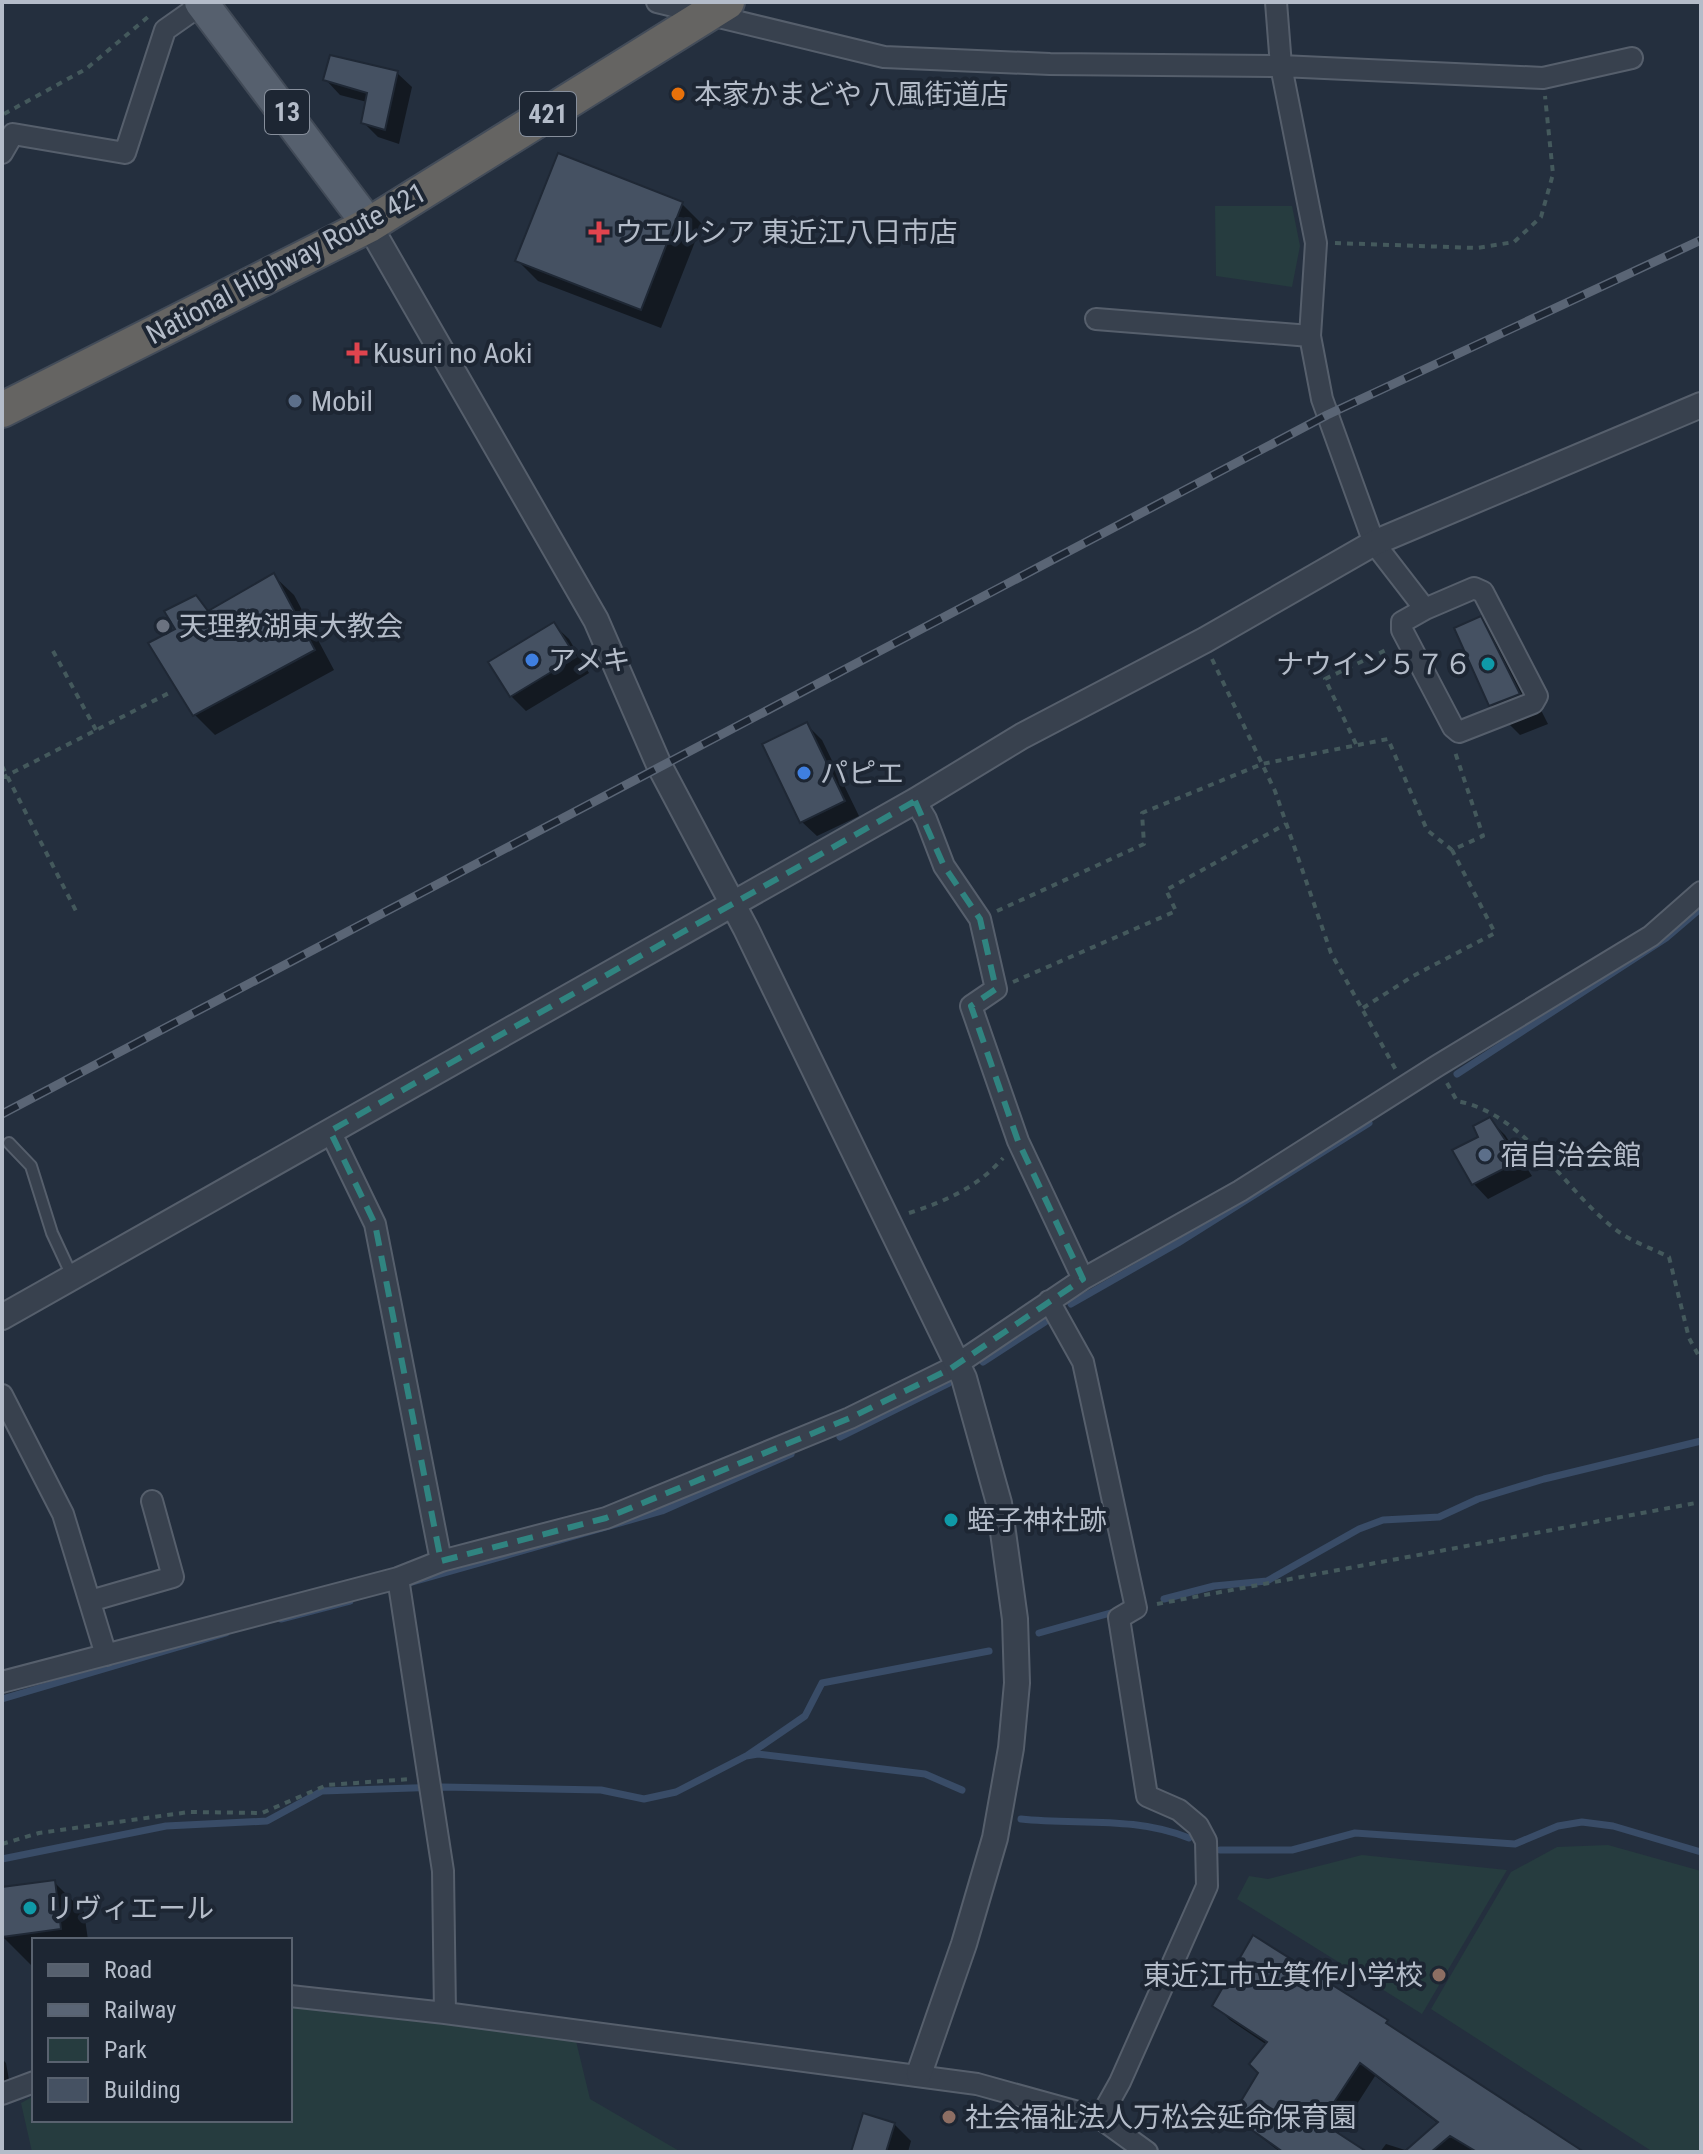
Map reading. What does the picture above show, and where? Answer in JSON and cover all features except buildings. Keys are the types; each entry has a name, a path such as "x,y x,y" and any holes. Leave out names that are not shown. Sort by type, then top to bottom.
{"highway":[{"name":"National Highway Route 421","path":"2,410 369,225 718,8"}],"main road":[{"name":"13","path":"201,3 369,225"}],"street":[{"path":"657,2 718,8 884,57 1050,64 1281,66 1543,78 1632,58"},
{"path":"1276,2 1281,66 1316,243 1310,336 1327,415 1374,543 1425,609"},
{"path":"2,153 13,134 125,153 165,30 201,3"},
{"path":"369,225 596,620 659,765 733,903 959,1363 999,1503 1015,1619 1017,1683 1011,1748 995,1838 964,1944 919,2074"},
{"path":"1096,319 1310,336"},
{"path":"2,1317 915,801 1022,736 1205,640 1374,543 1701,405"},
{"path":"1474,588 1483,592 1537,696 1533,703 1459,732 1453,727 1407,640 1402,622 1474,588"},
{"path":"915,801 926,819 944,866 980,919 996,989 971,1006 1018,1141 1083,1279"},
{"path":"2,1682 398,1578 441,1561 606,1518 850,1418 959,1363 1083,1279 1240,1191 1651,936 1701,892"},
{"path":"330,1131 375,1224 441,1561"},
{"path":"1049,1301 1083,1362 1136,1608 1119,1618 1147,1796 1179,1810 1198,1826 1206,1841 1207,1886 1120,2082 1100,2118"},
{"path":"2,1395 63,1514 106,1655"},
{"path":"90,1601 173,1577 152,1501"},
{"path":"398,1578 443,1871 445,2013"},
{"path":"292,1996 445,2013 977,2084 1100,2118 1147,2152"},
{"path":"2,2094 32,2083"}],"lane":[{"path":"9,1143 31,1166 52,1233 72,1276"}],"path":[{"path":"2,115 86,69 154,11"},
{"path":"1316,243 1477,248 1514,242 1541,217 1553,174 1543,78"},
{"path":"1205,640 1262,764 1331,953 1405,1086"},
{"path":"1356,744 1325,679 1407,640"},
{"path":"53,651 96,730"},
{"path":"4,776 173,691"},
{"path":"1452,850 1483,836 1452,742 1459,732"},
{"path":"980,919 1144,844 1142,813 1262,764 1388,739 1427,830 1452,850 1495,933 1413,976 1362,1009"},
{"path":"2,766 4,776 77,913"},
{"path":"996,989 1176,911 1166,890 1286,824"},
{"path":"1437,1066 1457,1101 1478,1105 1536,1147 1619,1232 1669,1257 1689,1338 1701,1360"},
{"path":"889,1219 940,1203 986,1178 1018,1141"},
{"path":"1136,1608 1701,1502"},
{"path":"2,1844 39,1833 189,1812 262,1813 327,1785 429,1777"}],"highlighted area":[{"path":"915,801 944,866 980,919 996,989 971,1006 1018,1141 1083,1279 950,1369 850,1418 606,1518 441,1561 375,1224 330,1131"}],"green space":[{"path":"1215,206 1292,206 1300,246 1292,287 1216,276"},
{"path":"1608,1845 1701,1871 1701,2152 1653,2152 1431,2009 1511,1872 1557,1847"},
{"path":"1362,1855 1507,1870 1422,2014 1237,1899 1249,1876 1268,1879"},
{"path":"292,2007 402,2016 576,2041 590,2099 681,2152 32,2152 21,2103 32,2097 32,2122 292,2122"}],"waterway":[{"path":"1457,1074 1666,938 1701,908"},
{"path":"1071,1304 1178,1243 1369,1123"},
{"path":"983,1362 1045,1322"},
{"path":"840,1437 949,1383"},
{"path":"1164,1599 1214,1586 1267,1581 1359,1529 1383,1520 1439,1517 1478,1499 1544,1479 1701,1441"},
{"path":"409,1583 662,1511 791,1454"},
{"path":"281,1619 350,1601"},
{"path":"1039,1633 1114,1612"},
{"path":"2,1699 226,1633"},
{"path":"748,1755 805,1716 822,1683 989,1651"},
{"path":"2,1859 166,1826 267,1821 322,1791 442,1787 601,1790 644,1799 676,1792 746,1756 758,1754 925,1774 962,1790"},
{"path":"1021,1819 1127,1824 1189,1838"},
{"path":"1220,1850 1292,1850 1355,1833 1515,1844 1558,1826 1582,1822 1613,1826 1701,1852"}],"railway":[{"path":"2,1114 1327,415 1701,240"}],"place":[{"name":"本家かまどや 八風街道店","path":"678,94"},
{"name":"ウエルシア 東近江八日市店","path":"599,232"},
{"name":"Kusuri no Aoki","path":"357,353"},
{"name":"Mobil","path":"295,401"},
{"name":"天理教湖東大教会","path":"163,626"},
{"name":"アメキ","path":"532,660"},
{"name":"ナウイン５７６","path":"1488,664"},
{"name":"パピエ","path":"804,773"},
{"name":"宿自治会館","path":"1485,1155"},
{"name":"蛭子神社跡","path":"951,1520"},
{"name":"リヴィエール","path":"30,1908"},
{"name":"東近江市立箕作小学校","path":"1439,1975"},
{"name":"社会福祉法人万松会延命保育園","path":"949,2117"}]}
